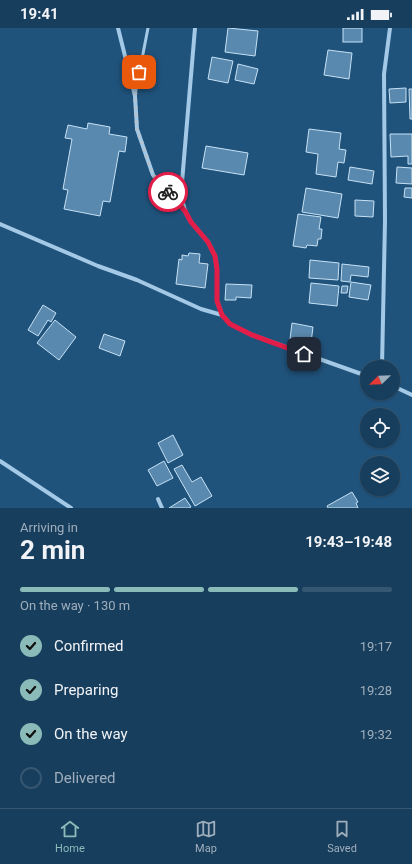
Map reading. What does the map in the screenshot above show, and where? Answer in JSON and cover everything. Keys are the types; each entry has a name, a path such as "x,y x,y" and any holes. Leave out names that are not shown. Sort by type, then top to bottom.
{"street":[{"path":"118,28 135,96 137,129 153,175 185,211 191,222 208,242 215,256 217,269 217,301 222,315 230,324 252,335 360,374"},
{"path":"185,211 181,194 195,28"},
{"path":"382,360 385,221 384,74 390,28"},
{"path":"0,224 92,264 137,280 201,309 222,315"},
{"path":"400,389 412,395"},
{"path":"0,461 71,508"},
{"path":"158,498 162,508"}],"lane":[{"path":"135,96 148,28"}],"building":[{"path":"228,28 258,31 255,56 225,52"},
{"path":"343,28 362,28 362,42 343,42"},
{"path":"328,50 352,53 349,79 324,75"},
{"path":"212,57 233,61 228,83 208,79"},
{"path":"238,64 258,69 254,84 235,80"},
{"path":"406,88 406,102 390,103 389,89"},
{"path":"409,89 412,89 412,119 410,119"},
{"path":"88,123 110,127 109,134 127,137 125,152 119,151 110,202 103,201 100,216 64,209 68,190 63,189 72,139 65,138 68,125 87,129"},
{"path":"309,129 341,133 339,149 346,150 344,163 338,162 336,177 316,174 318,154 306,152"},
{"path":"390,134 412,134 412,164 408,164 408,156 391,157"},
{"path":"206,146 248,153 244,175 202,168"},
{"path":"350,167 374,171 372,184 348,180"},
{"path":"397,167 412,168 412,184 396,183"},
{"path":"306,188 342,194 338,218 302,212"},
{"path":"405,188 412,188 412,198 404,197"},
{"path":"355,200 374,201 373,217 355,216"},
{"path":"298,214 321,217 319,229 322,229 321,239 318,239 317,246 307,245 306,248 293,246"},
{"path":"189,253 200,254 199,263 208,264 205,288 176,284 179,259 182,260 182,255 188,256"},
{"path":"310,260 339,263 338,280 309,278"},
{"path":"342,264 369,267 368,277 351,275 350,282 341,281"},
{"path":"351,282 371,285 368,300 349,297"},
{"path":"311,283 339,286 337,306 309,303"},
{"path":"226,284 252,285 251,298 236,297 236,300 225,300"},
{"path":"342,286 348,286 347,293 341,293"},
{"path":"43,305 56,313 51,322 48,320 38,336 28,330"},
{"path":"55,320 76,337 59,360 37,343"},
{"path":"292,323 313,327 311,343 290,339"},
{"path":"104,334 125,341 120,356 99,348"},
{"path":"173,435 183,455 168,463 158,443"},
{"path":"164,461 173,478 157,486 148,470"},
{"path":"182,465 192,482 201,477 212,496 195,506 174,469"},
{"path":"352,492 358,502 356,503 358,508 328,508 327,506"},
{"path":"185,498 191,507 169,508"}],"way so far":[{"path":"139,72 135,96 137,129 153,175 168,192"}],"route":[{"path":"168,192 185,211 191,222 208,242 215,256 217,269 217,301 222,315 230,324 252,335 304,354"}]}
